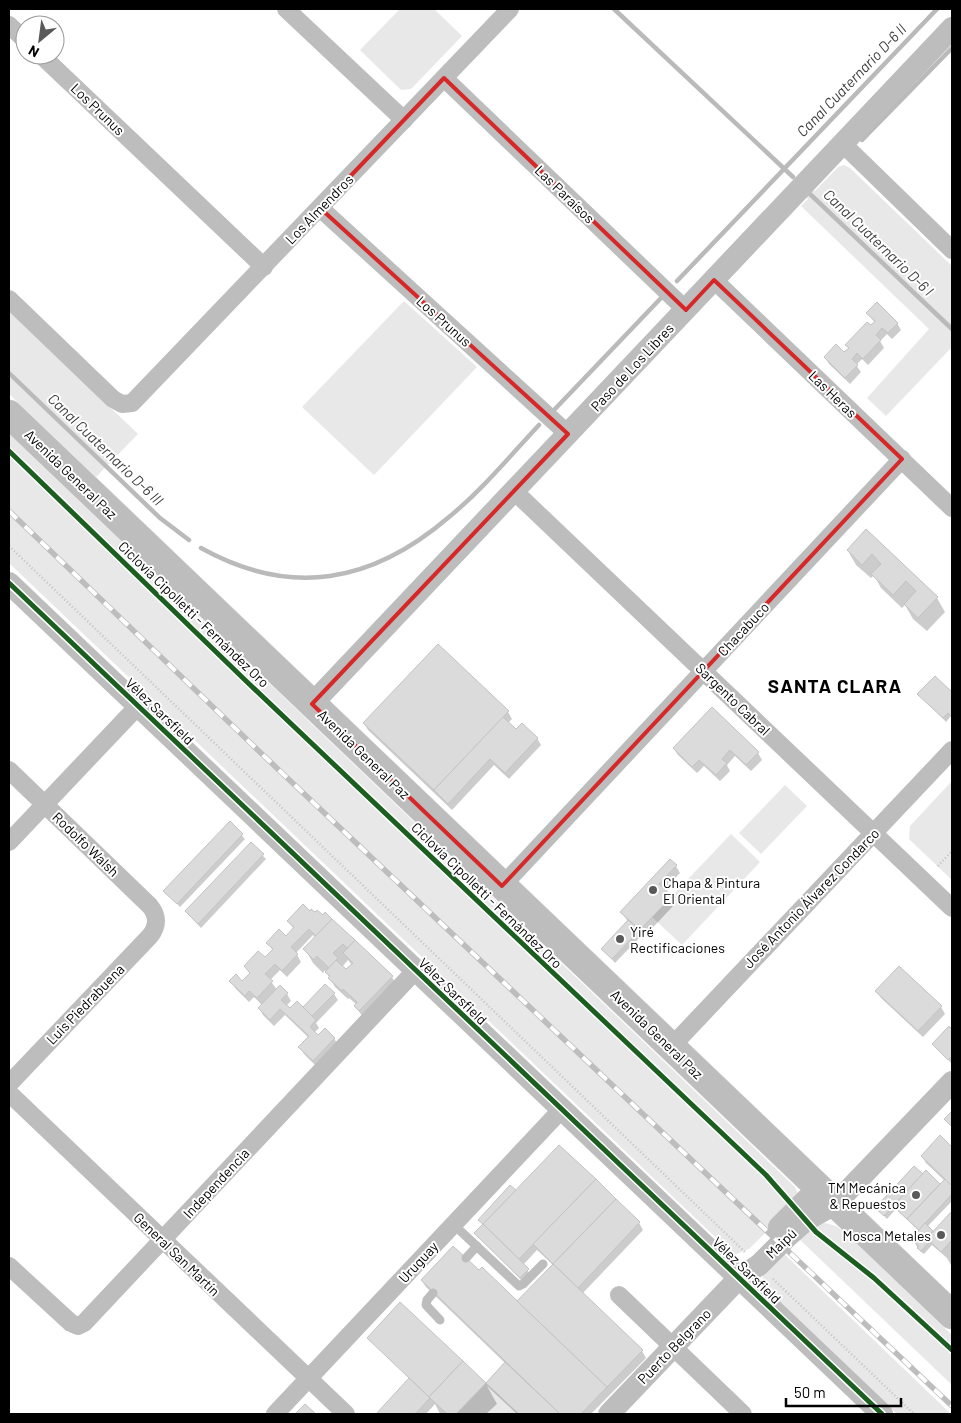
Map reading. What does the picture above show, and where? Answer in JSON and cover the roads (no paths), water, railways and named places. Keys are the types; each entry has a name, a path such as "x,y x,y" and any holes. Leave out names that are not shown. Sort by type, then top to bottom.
{"main road":[{"name":"Avenida General Paz","path":"11,417 952,1315"}],"street":[{"path":"286,9 404,120"},
{"name":"Los Almendros","path":"9,299 113,399 119,403 126,404 136,400 510,9"},
{"name":"Paso de Los Libres","path":"312,704 952,28"},
{"name":"Los Prunus","path":"52,65 264,267"},
{"name":"Las Paraísos","path":"444,78 686,310"},
{"path":"843,144 952,250"},
{"name":"Los Prunus","path":"320,208 568,434"},
{"name":"Las Heras","path":"714,280 952,508"},
{"name":"Chacabuco","path":"502,886 902,459"},
{"name":"Sargento Cabral","path":"514,491 952,908"},
{"name":"Vélez Sarsfield","path":"9,583 882,1414"},
{"path":"9,842 138,706"},
{"name":"José Antonio Álvarez Condarco","path":"671,1046 952,750"},
{"name":"Rodolfo Walsh","path":"9,770 150,906 156,915 157,921"},
{"name":"Luis Piedrabuena","path":"9,1084 150,936 156,927 157,921"},
{"name":"Independencia","path":"9,1266 68,1322 76,1326 86,1322 416,970"},
{"name":"Maipú","path":"739,1278 754,1261 805,1221 827,1196 952,1082"},
{"name":"General San Martín","path":"9,1093 346,1414"},
{"name":"Uruguay","path":"275,1414 562,1109"},
{"name":"Puerto Belgrano","path":"608,1414 739,1278"},
{"path":"619,1295 743,1414"}],"lane":[{"path":"454,1224 519,1286 543,1264"},
{"path":"466,1258 477,1246"},
{"path":"434,1293 427,1300 426,1305 440,1320"}],"waterway":[{"path":"614,9 793,177"},
{"name":"Canal Cuaternario D-6 II","path":"677,281 937,9"},
{"path":"862,140 952,48"},
{"name":"Canal Cuaternario D-6 I","path":"810,194 952,329"},
{"name":"Canal Cuaternario D-6 III","path":"555,409 662,297"},
{"name":"Canal Cuaternario D-6 III","path":"9,373 160,518 189,540"},
{"name":"Canal Cuaternario D-6 III","path":"201,548 234,564 267,574 299,578 330,576 360,569 390,557 420,539 449,517 484,484 539,425"}],"railway":[{"path":"9,511 263,755 952,1406"}],"place":[{"name":"Chapa & Pintura El Oriental","path":"653,890"},
{"name":"Yiré Rectificaciones","path":"620,939"},
{"name":"TM Mecánica & Repuestos","path":"916,1195"},
{"name":"Mosca Metales","path":"941,1235"}],"district":[{"name":"SANTA CLARA","path":"835,685"}]}
